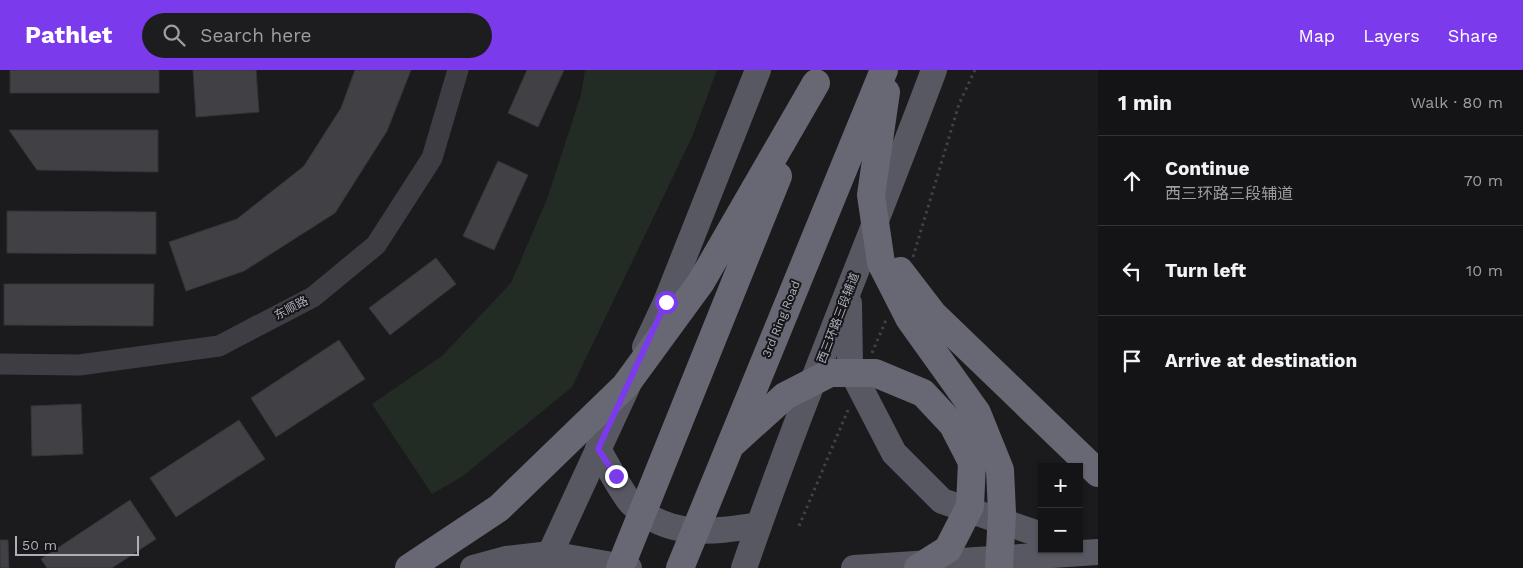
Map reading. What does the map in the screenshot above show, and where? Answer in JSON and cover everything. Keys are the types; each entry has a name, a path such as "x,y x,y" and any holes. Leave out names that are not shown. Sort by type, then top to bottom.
{"highway":[{"name":"3rd Ring Road","path":"680,568 884,70"},
{"path":"890,70 872,201 882,263 909,318 977,413 1000,470 1002,513 999,568"},
{"path":"409,568 499,508 624,386 701,282 818,77"},
{"path":"620,568 818,77"},
{"path":"872,201 885,243 902,275 933,314 1098,473"},
{"path":"728,447 785,396 830,373 876,373 923,393 953,425 972,462 970,506 966,514 948,549 918,568"}],"main road":[{"path":"543,563 666,302 758,70"},
{"name":"西三环路三段辅道","path":"744,568 848,289 898,169 934,70"},
{"path":"848,289 850,368 894,453 942,501 1038,534"},
{"path":"598,449 631,503 657,521 690,531 713,532 759,525"},
{"path":"1083,548 1098,552"},
{"path":"854,568 1098,552"},
{"path":"1045,568 1098,552"},
{"path":"473,568 506,559 629,568"}],"street":[{"name":"东顺路","path":"0,364 79,365 219,346 313,297 376,245 422,174 432,158 458,70"}],"shaded area":[{"path":"585,70 717,70 692,137 572,387 463,476 432,494 372,404 442,356 511,283 547,199 581,95"}],"building":[{"path":"10,70 159,70 159,93 10,93"},
{"path":"193,70 256,70 259,112 196,117"},
{"path":"355,70 411,70 387,131 335,213 244,271 186,291 169,242 237,219 304,166 341,108"},
{"path":"527,70 564,70 538,127 508,113"},
{"path":"9,130 158,130 158,172 37,170"},
{"path":"498,161 528,175 494,250 463,236"},
{"path":"7,211 156,212 156,254 7,253"},
{"path":"436,258 456,284 390,335 369,308"},
{"path":"4,284 154,284 153,326 4,325"},
{"path":"339,340 365,379 276,437 251,398"},
{"path":"81,404 83,454 32,456 31,406"},
{"path":"239,420 265,459 176,517 150,478"},
{"path":"130,500 156,539 112,568 47,568 41,559"},
{"path":"0,540 8,540 9,568 0,568"}],"route":[{"path":"616,476 598,449 666,302"}]}
